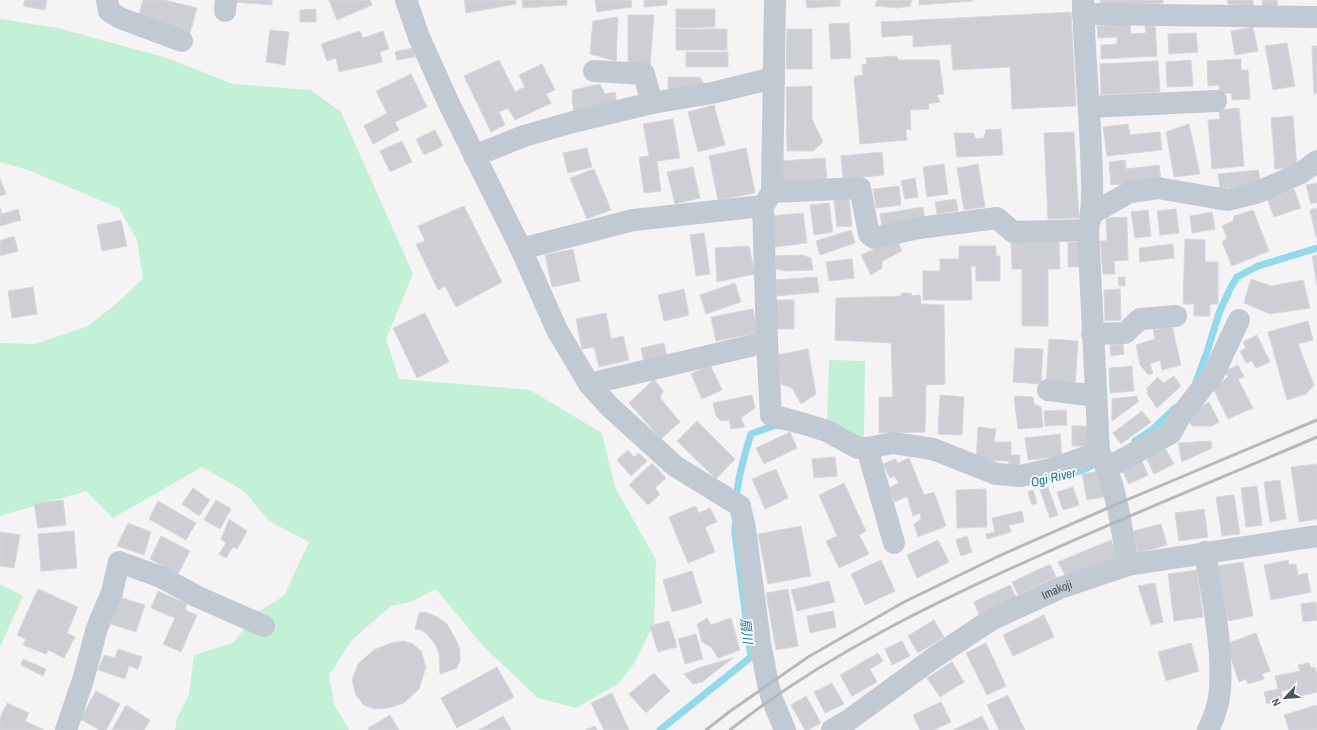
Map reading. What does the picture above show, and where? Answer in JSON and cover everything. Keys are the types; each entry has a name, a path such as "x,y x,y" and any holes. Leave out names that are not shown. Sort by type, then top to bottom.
{"street":[{"path":"107,0 108,11 120,18 182,41"},
{"path":"406,0 419,37 474,156 521,249 557,330 589,384 609,406 675,466 740,506 745,528 760,643 768,684 772,699 785,730"},
{"path":"775,0 774,78 767,199 767,342 771,415 827,431 858,448 867,448 893,443 933,449 996,474 1020,476 1055,468 1103,460 1171,433 1180,416 1214,373 1238,320"},
{"path":"1128,565 1113,489 1103,460 1096,396 1092,334 1090,222 1092,198 1089,107 1083,7 1317,17"},
{"path":"594,71 644,74 652,103"},
{"path":"474,156 524,136 573,122 652,103 712,93 774,78"},
{"path":"1089,107 1216,101"},
{"path":"521,249 633,220 767,199 860,188 869,234 874,238 919,228 997,218 1013,232 1090,222 1130,192 1158,188 1227,200 1256,193 1282,182 1301,173 1317,161"},
{"path":"1092,334 1125,333 1140,320 1176,316"},
{"path":"589,384 767,342"},
{"path":"1048,390 1096,396"},
{"path":"867,448 894,543"},
{"name":"Imakoji","path":"832,730 935,657 991,620 1060,588 1128,565 1317,536"},
{"path":"1205,552 1216,620 1220,690 1216,710 1208,730"},
{"path":"66,730 83,680 97,628 112,592 119,562 161,577 198,597 264,626"}],"green space":[{"path":"0,19 58,28 167,58 233,84 311,90 341,112 413,274 386,339 399,379 530,390 602,433 615,487 656,560 654,624 633,665 618,684 576,708 538,698 484,647 436,589 411,602 391,606 352,640 329,675 334,704 349,730 175,730 177,718 189,694 194,655 233,643 259,611 284,596 309,542 269,521 244,491 202,467 113,518 86,491 0,516 0,343 35,344 88,326 116,304 143,278 137,240 119,208 28,170 0,162"},
{"path":"829,360 865,361 864,442 827,423"},
{"path":"0,584 23,596 0,647"}],"building":[{"path":"25,0 47,0 45,10 23,6"},
{"path":"143,0 164,0 197,8 190,33 138,19"},
{"path":"235,0 272,0 272,5 234,2"},
{"path":"329,0 370,0 372,5 337,20"},
{"path":"464,0 516,0 516,4 466,13"},
{"path":"522,0 567,0 567,5 523,8"},
{"path":"595,0 631,0 632,7 597,12"},
{"path":"644,0 667,0 667,5 644,7"},
{"path":"806,0 840,0 840,6 807,8"},
{"path":"877,0 912,0 910,6 897,8 875,6"},
{"path":"919,0 972,0 973,1 919,5"},
{"path":"1100,0 1163,0 1163,3 1100,7"},
{"path":"1227,0 1253,0 1254,6 1228,4"},
{"path":"1262,0 1277,0 1278,5 1263,8"},
{"path":"316,9 316,22 300,22 300,10"},
{"path":"676,9 715,9 715,27 676,28"},
{"path":"1071,12 1076,106 1012,109 1010,67 953,70 951,44 913,47 913,35 882,37 881,22"},
{"path":"628,15 654,15 650,66 628,65"},
{"path":"618,17 616,61 590,54 593,21"},
{"path":"849,23 851,58 831,59 829,24"},
{"path":"1130,24 1131,34 1146,33 1145,26 1155,26 1157,56 1101,59 1101,45 1117,44 1117,37 1098,38 1097,26"},
{"path":"1253,27 1258,51 1235,55 1231,31"},
{"path":"676,29 727,29 727,50 676,50"},
{"path":"787,29 812,29 812,69 786,69"},
{"path":"270,30 289,32 285,65 266,62"},
{"path":"360,31 363,38 383,31 389,49 380,52 382,62 339,72 336,58 327,61 321,44"},
{"path":"1196,33 1198,52 1169,54 1168,34"},
{"path":"1287,43 1295,86 1273,90 1265,46"},
{"path":"1312,46 1317,46 1317,94 1314,94"},
{"path":"413,48 415,57 397,60 395,52"},
{"path":"686,52 728,52 728,67 686,67"},
{"path":"896,56 899,60 939,60 944,94 937,95 940,102 928,104 929,109 910,110 911,130 906,129 907,140 860,144 854,77 863,75 862,65 867,64 866,58"},
{"path":"1241,59 1241,70 1248,70 1250,99 1232,100 1232,93 1219,94 1219,85 1208,86 1207,61"},
{"path":"499,60 515,92 525,87 519,75 542,64 555,90 546,94 551,103 515,120 508,108 499,112 505,125 491,132 464,76"},
{"path":"1191,60 1193,86 1167,87 1166,62"},
{"path":"1158,61 1160,92 1101,95 1100,64"},
{"path":"411,74 427,107 395,122 399,130 373,144 364,126 387,113 376,91"},
{"path":"668,77 700,77 704,84 668,91"},
{"path":"600,84 605,94 615,92 617,104 574,111 572,100 573,90"},
{"path":"812,86 812,119 823,142 813,151 787,151 786,87"},
{"path":"714,105 725,145 698,152 688,112"},
{"path":"1239,108 1244,166 1212,169 1208,120 1220,119 1219,110"},
{"path":"1293,116 1297,167 1275,169 1271,118"},
{"path":"673,119 680,158 657,161 661,191 644,193 639,157 649,156 643,124"},
{"path":"1128,124 1130,135 1160,132 1162,150 1107,156 1103,127"},
{"path":"1189,124 1200,174 1174,177 1166,132"},
{"path":"1001,129 1003,155 957,157 954,133 973,133 976,139 984,138 986,130"},
{"path":"435,130 443,146 424,155 416,139"},
{"path":"1074,132 1079,218 1048,219 1044,133"},
{"path":"402,141 412,162 390,172 380,151"},
{"path":"587,148 592,167 568,173 563,153"},
{"path":"746,148 755,193 718,200 709,156"},
{"path":"882,152 884,175 843,179 841,156"},
{"path":"825,158 827,182 783,185 781,161"},
{"path":"1125,160 1126,169 1159,165 1161,180 1111,185 1109,162"},
{"path":"944,164 948,194 927,197 923,167"},
{"path":"978,164 985,207 964,210 957,168"},
{"path":"693,167 700,198 675,204 667,172"},
{"path":"594,169 611,210 587,219 570,178"},
{"path":"1258,170 1261,183 1220,189 1218,174"},
{"path":"0,178 6,194 0,196"},
{"path":"915,178 918,197 905,199 901,181"},
{"path":"1317,183 1317,202 1311,204 1306,185"},
{"path":"899,186 901,205 876,208 873,189"},
{"path":"1294,189 1301,208 1274,217 1267,198"},
{"path":"849,198 852,226 837,227 834,200"},
{"path":"956,199 958,211 937,214 935,202"},
{"path":"829,203 833,232 814,235 810,205"},
{"path":"464,206 502,282 456,307 445,286 438,290 416,244 425,241 418,226"},
{"path":"923,207 925,220 882,227 880,214"},
{"path":"0,208 2,214 18,209 21,220 0,226"},
{"path":"1317,208 1317,237 1316,237 1310,210"},
{"path":"1176,209 1179,233 1160,235 1157,211"},
{"path":"1148,210 1151,236 1135,238 1131,212"},
{"path":"1253,210 1269,251 1232,266 1222,242 1227,238 1222,226 1233,221 1234,216"},
{"path":"1212,212 1215,229 1192,233 1190,216"},
{"path":"803,213 807,243 774,247 770,216"},
{"path":"1127,217 1128,260 1114,261 1115,274 1103,274 1100,241 1107,241 1106,218"},
{"path":"121,220 127,246 102,251 97,225"},
{"path":"851,230 855,243 820,255 816,241"},
{"path":"704,233 710,274 696,276 690,235"},
{"path":"14,236 18,251 0,256 0,241"},
{"path":"897,239 902,251 882,261 882,268 871,275 861,255"},
{"path":"1185,239 1205,240 1205,262 1218,262 1218,304 1210,304 1210,316 1194,316 1194,304 1183,304"},
{"path":"1059,241 1060,269 1048,269 1048,326 1022,326 1022,269 1012,269 1011,242"},
{"path":"1068,242 1083,242 1083,267 1068,267"},
{"path":"1173,244 1174,258 1140,262 1139,248"},
{"path":"749,246 755,274 717,282 715,248"},
{"path":"959,246 996,246 996,256 1000,256 1000,281 976,281 976,266 971,266 972,300 923,300 923,271 940,271 940,259 959,259"},
{"path":"573,249 580,281 552,287 545,255"},
{"path":"802,255 811,258 813,270 787,271 776,269 775,256"},
{"path":"1317,255 1317,285 1312,256"},
{"path":"852,259 854,278 829,281 826,262"},
{"path":"817,277 819,292 777,296 776,280"},
{"path":"1118,277 1125,277 1125,286 1119,286"},
{"path":"1251,279 1271,286 1303,280 1310,308 1270,314 1244,303"},
{"path":"735,283 741,302 706,314 700,295"},
{"path":"33,287 37,314 12,318 8,291"},
{"path":"684,289 689,315 664,321 658,295"},
{"path":"1120,289 1121,320 1105,321 1104,290"},
{"path":"901,293 911,293 912,296 920,295 921,304 944,305 945,384 926,385 925,432 879,433 879,397 893,397 891,343 835,340 836,298 901,296"},
{"path":"773,300 794,300 794,329 773,329"},
{"path":"753,309 758,333 716,341 711,317"},
{"path":"425,313 449,362 417,378 393,328"},
{"path":"606,313 611,339 623,336 629,360 599,367 594,347 582,349 576,319"},
{"path":"1308,321 1313,340 1298,344 1314,385 1306,394 1287,400 1268,332"},
{"path":"1172,326 1181,365 1162,370 1160,360 1150,364 1153,373 1149,375 1140,365 1136,345 1155,339 1153,330"},
{"path":"1257,335 1270,362 1256,368 1252,361 1246,363 1240,351 1246,348 1243,342"},
{"path":"1049,339 1078,341 1075,386 1046,383"},
{"path":"664,343 667,357 644,362 641,348"},
{"path":"1123,344 1124,354 1111,356 1110,345"},
{"path":"1015,348 1043,349 1041,384 1013,382"},
{"path":"808,349 816,394 801,404 792,388 781,384 777,355"},
{"path":"710,365 722,390 702,399 691,374"},
{"path":"1238,365 1244,377 1238,379 1253,408 1228,419 1213,388 1228,377 1225,371"},
{"path":"1132,366 1134,391 1110,393 1109,368"},
{"path":"1174,376 1181,386 1157,408 1148,395 1147,388 1158,377 1163,383"},
{"path":"654,379 663,391 660,398 680,422 661,439 629,403"},
{"path":"752,395 755,408 741,418 745,427 731,429 729,420 721,421 716,416 713,403"},
{"path":"940,395 964,397 962,435 938,434"},
{"path":"1014,396 1033,397 1034,404 1041,407 1043,427 1018,429"},
{"path":"1137,396 1138,402 1112,421 1112,399"},
{"path":"1209,402 1219,422 1212,426 1192,426 1188,420 1202,406"},
{"path":"1066,410 1067,425 1045,426 1044,411"},
{"path":"1142,411 1151,422 1121,444 1113,433"},
{"path":"697,421 735,459 716,479 677,441"},
{"path":"1072,426 1091,426 1091,446 1072,446"},
{"path":"978,427 996,429 994,442 1011,442 1011,455 1020,455 1019,469 1008,469 1009,461 976,460"},
{"path":"790,432 797,448 764,464 756,448"},
{"path":"1060,434 1062,456 1028,460 1025,438"},
{"path":"1211,441 1212,448 1182,462 1178,443"},
{"path":"1165,448 1174,464 1154,474 1146,458"},
{"path":"628,450 634,457 639,453 647,461 631,476 617,460"},
{"path":"835,457 837,476 814,478 812,459"},
{"path":"909,458 924,495 934,492 946,526 918,537 914,524 921,519 920,513 913,516 907,496 895,502 889,488 899,483 894,476 890,478 883,464 895,459 898,463"},
{"path":"1141,459 1148,475 1129,484 1121,469"},
{"path":"652,463 666,478 655,488 660,494 648,505 629,485"},
{"path":"1317,464 1317,519 1299,522 1291,467"},
{"path":"776,469 788,498 765,509 752,479"},
{"path":"1100,471 1104,497 1087,500 1082,474"},
{"path":"1280,480 1286,519 1270,522 1264,482"},
{"path":"844,483 866,531 859,535 869,554 839,568 826,541 837,536 819,495"},
{"path":"1257,486 1262,525 1246,527 1241,488"},
{"path":"1048,487 1058,515 1050,518 1040,490"},
{"path":"1073,487 1079,505 1063,510 1057,492"},
{"path":"193,488 210,500 199,516 182,504"},
{"path":"986,489 987,527 957,528 956,490"},
{"path":"1033,490 1037,503 1032,505 1028,492"},
{"path":"1234,495 1240,534 1222,536 1216,497"},
{"path":"63,500 66,525 38,528 34,504"},
{"path":"216,500 231,509 220,529 204,520"},
{"path":"158,501 196,523 186,540 149,519"},
{"path":"695,506 699,513 710,508 717,522 705,527 715,552 688,563 669,517"},
{"path":"1204,509 1208,537 1179,541 1175,513"},
{"path":"1022,511 1024,522 1009,525 1011,532 987,539 986,534 995,532 992,518"},
{"path":"229,519 247,531 237,549 233,547 226,558 219,554 226,543 221,539"},
{"path":"128,523 151,532 144,555 117,546"},
{"path":"1161,524 1167,545 1138,553 1133,531"},
{"path":"801,526 811,576 768,584 758,534"},
{"path":"74,531 77,568 41,571 38,534"},
{"path":"0,532 20,535 14,568 0,566"},
{"path":"161,536 190,551 178,574 150,559"},
{"path":"967,536 972,552 961,556 956,540"},
{"path":"938,540 949,562 917,578 907,555"},
{"path":"1111,540 1119,558 1065,575 1058,562"},
{"path":"881,560 895,591 865,605 851,574"},
{"path":"1288,560 1289,565 1296,564 1298,575 1307,573 1311,592 1271,600 1264,565"},
{"path":"1243,562 1253,616 1228,621 1218,566"},
{"path":"1050,564 1056,577 1018,595 1012,582"},
{"path":"1197,570 1203,617 1174,621 1168,574"},
{"path":"692,571 702,603 672,612 663,580"},
{"path":"829,581 835,602 797,611 791,590"},
{"path":"1155,583 1163,622 1151,625 1138,586"},
{"path":"1010,585 1016,597 979,615 974,602"},
{"path":"38,589 78,607 67,633 75,637 64,658 48,650 46,654 23,645 26,639 17,635"},
{"path":"788,589 798,646 776,650 766,593"},
{"path":"158,591 187,604 185,610 197,615 181,652 163,644 175,618 151,608"},
{"path":"119,597 145,605 136,632 111,624"},
{"path":"1316,602 1317,620 1303,622 1301,604"},
{"path":"833,611 836,627 810,633 807,616"},
{"path":"426,612 447,624 457,642 460,650 460,660 457,668 440,674 439,653 435,644 427,634 421,630 415,629 419,613"},
{"path":"1044,615 1054,637 1013,656 1003,635"},
{"path":"707,618 711,625 731,618 740,650 718,658 711,647 702,642 697,624"},
{"path":"934,620 944,637 918,653 908,636"},
{"path":"669,621 677,647 658,652 650,626"},
{"path":"1256,633 1270,671 1262,674 1264,679 1248,684 1246,679 1239,682 1226,644"},
{"path":"696,634 703,659 685,664 678,639"},
{"path":"404,641 413,644 421,651 426,667 419,689 404,703 388,708 374,709 364,705 356,695 352,680 358,664 374,650 391,643"},
{"path":"902,641 910,656 892,665 885,649"},
{"path":"986,643 1006,686 987,695 966,653"},
{"path":"1191,643 1199,671 1166,681 1158,652"},
{"path":"118,649 142,657 138,669 129,666 125,679 98,670 104,655 115,658"},
{"path":"878,653 883,661 870,669 877,682 852,696 840,675"},
{"path":"733,658 702,682 693,684 684,674 701,667"},
{"path":"23,659 46,669 43,676 21,665"},
{"path":"952,662 964,682 940,697 927,678"},
{"path":"1309,663 1311,668 1315,667 1317,672 1317,692 1292,698 1290,689 1281,691 1283,700 1267,704 1264,692 1278,689 1275,676 1300,671 1298,665"},
{"path":"497,667 514,697 457,728 441,698"},
{"path":"654,673 670,691 646,713 629,694"},
{"path":"832,683 844,704 825,713 814,692"},
{"path":"96,691 120,704 106,730 100,730 80,719"},
{"path":"612,693 629,730 604,730 591,703"},
{"path":"1008,695 1025,730 999,730 987,705"},
{"path":"806,696 821,723 808,730 805,730 791,705"},
{"path":"941,702 951,722 934,730 920,730 913,715"},
{"path":"7,703 29,713 25,721 44,730 0,730 0,718"},
{"path":"126,705 150,720 144,730 112,730"},
{"path":"1317,705 1317,730 1289,730 1284,715"},
{"path":"390,715 399,730 369,730 368,728"},
{"path":"503,716 511,730 479,730"},
{"path":"982,716 989,730 953,730"},
{"path":"595,726 597,730 585,730"}],"waterway":[{"name":"Ogi River","path":"1196,382 1219,313 1237,277 1258,266 1317,248"},
{"name":"Ogi River","path":"1135,441 1152,430 1175,408"},
{"name":"Ogi River","path":"736,500 738,483 751,434 776,425 781,426"},
{"name":"Ogi River","path":"1067,474 1080,471 1091,466"},
{"name":"扇川","path":"660,730 751,657 735,525"}],"railway":[{"path":"706,730 729,712 808,657 904,602 1001,555 1117,504 1317,420"},
{"path":"730,730 766,703 841,654 921,611 1002,572 1077,539 1317,437"}]}
